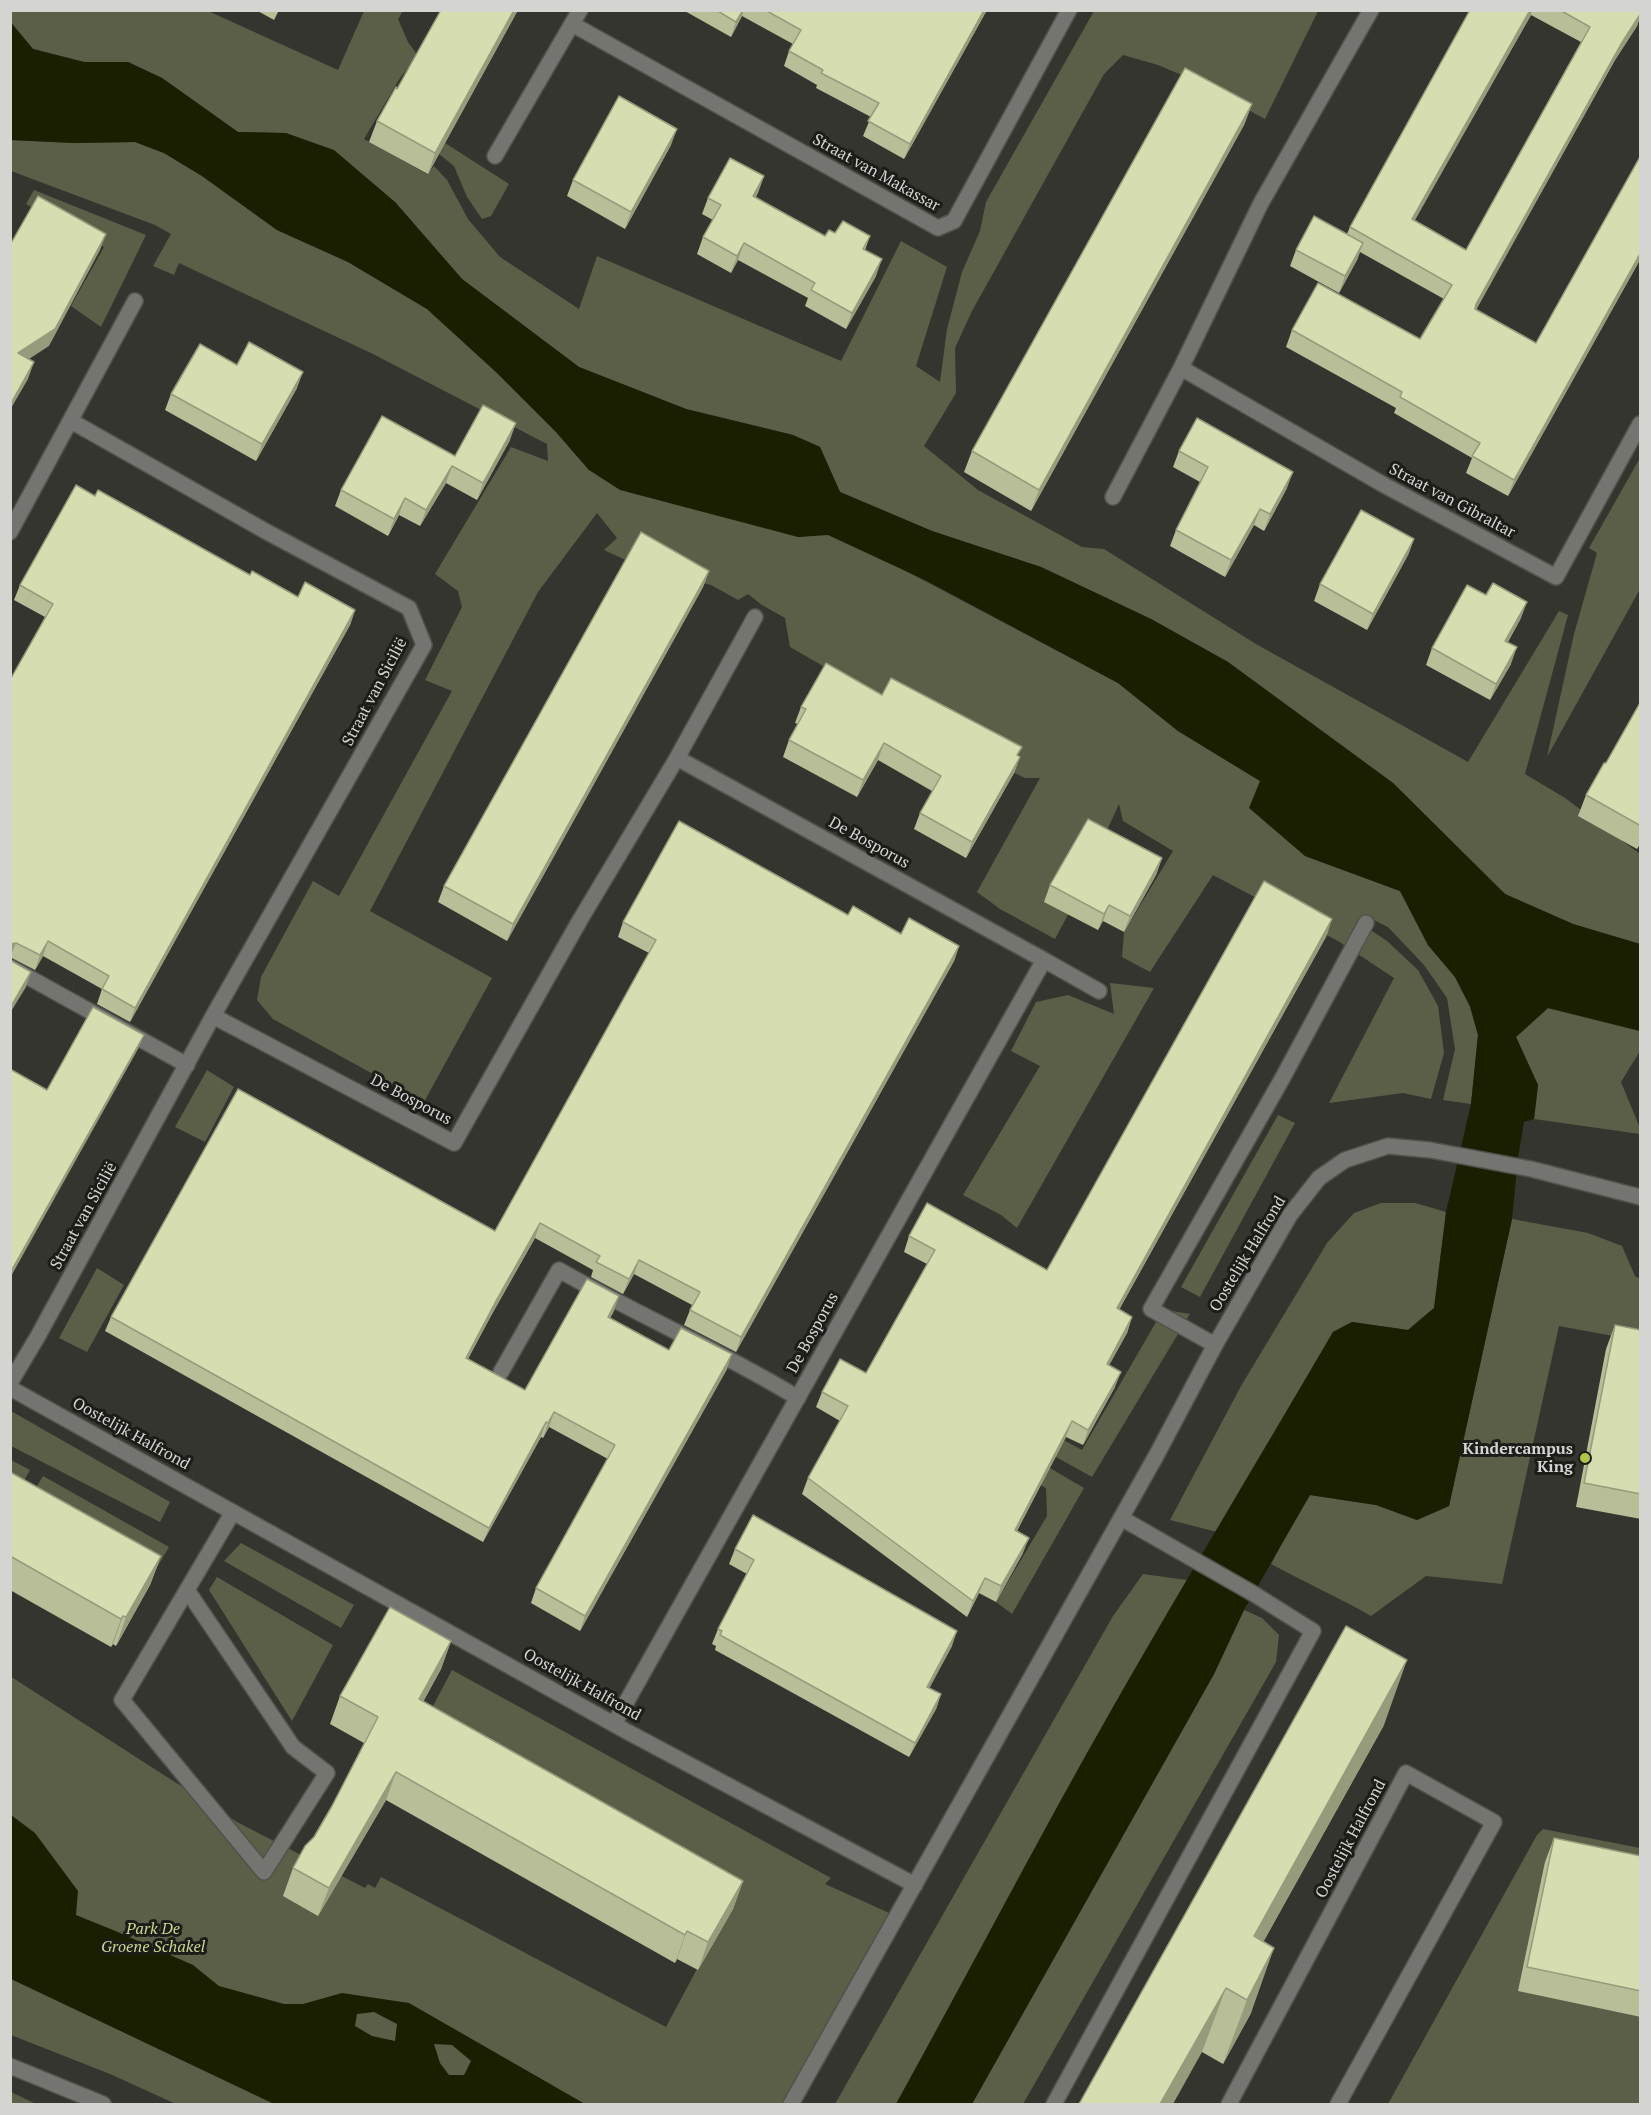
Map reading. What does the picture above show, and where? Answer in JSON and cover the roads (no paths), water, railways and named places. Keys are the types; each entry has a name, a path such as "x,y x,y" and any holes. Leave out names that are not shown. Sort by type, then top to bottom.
{"street":[{"path":"495,156 580,10"},
{"name":"Straat van Makassar","path":"572,24 938,228 954,221 1070,10"},
{"path":"1113,496 1181,368 1261,203 1371,10"},
{"path":"10,532 135,301"},
{"name":"Straat van Gibraltar","path":"1181,368 1384,484 1556,577 1641,424"},
{"name":"Straat van Sicilië","path":"10,1386 213,1016 424,645 409,608 267,532 71,421"},
{"name":"De Bosporus","path":"213,1016 454,1143 580,920 677,758 755,617"},
{"name":"De Bosporus","path":"677,758 1099,991"},
{"path":"1215,1345 1151,1309 1276,1090 1366,923"},
{"name":"De Bosporus","path":"614,1724 1044,960"},
{"path":"10,967 187,1065"},
{"name":"Oostelijk Halfrond","path":"792,2104 1156,1456 1215,1345 1290,1215 1319,1178 1345,1160 1389,1146 1430,1150 1531,1169 1641,1197"},
{"path":"501,1372 560,1270 608,1297 753,1370 798,1398"},
{"name":"Oostelijk Halfrond","path":"10,1386 614,1724 915,1885"},
{"path":"187,1590 293,1747 327,1773 264,1872 122,1700 187,1590 234,1512"},
{"path":"1054,2104 1313,1630 1121,1518"},
{"name":"Oostelijk Halfrond","path":"1230,2104 1406,1773 1494,1822 1338,2104"},
{"path":"10,2066 104,2104"}],"place":[{"name":"Kindercampus King","path":"1585,1458"}],"park label":[{"name":"Park De Groene Schakel","path":"153,1938"}]}
